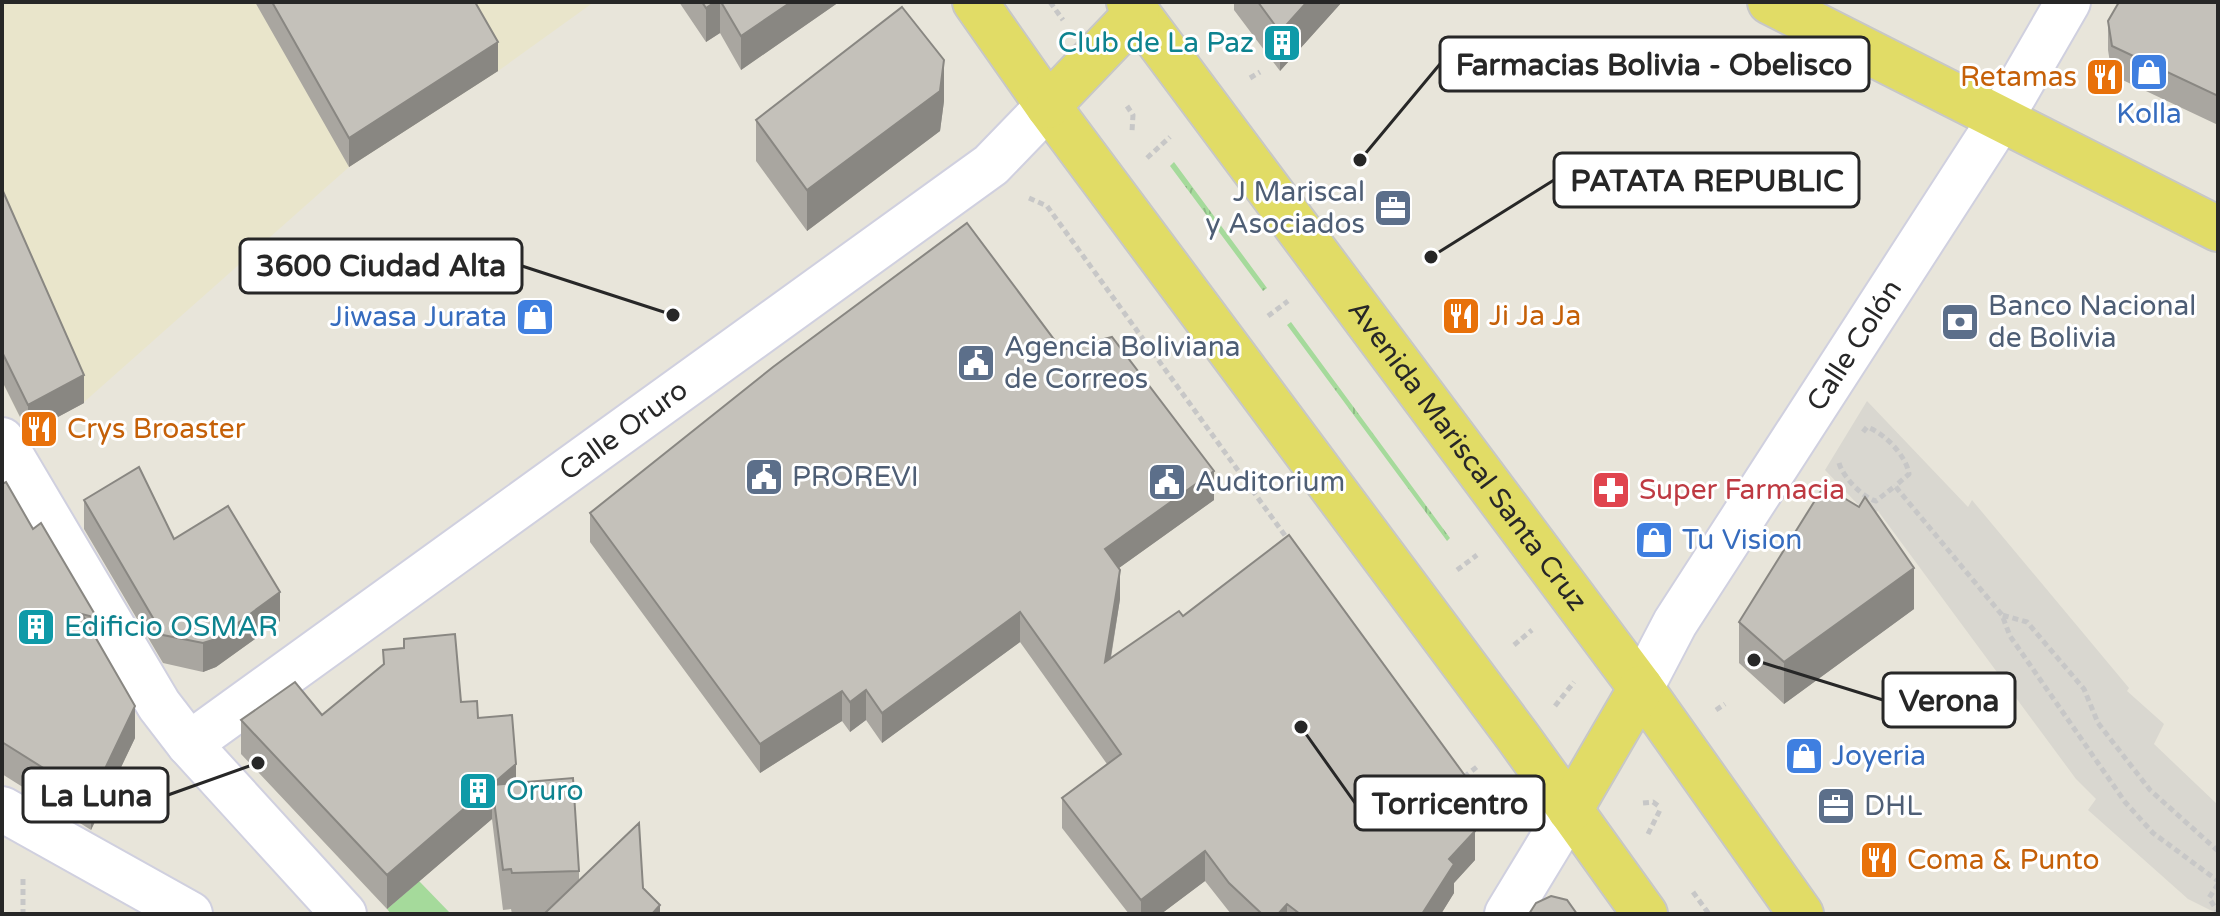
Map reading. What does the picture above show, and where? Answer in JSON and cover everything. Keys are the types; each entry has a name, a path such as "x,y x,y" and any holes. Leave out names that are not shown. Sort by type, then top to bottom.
{"main road":[{"path":"975,2 1048,106 1645,914"},
{"path":"1770,2 2218,229"},
{"name":"Calle Colón","path":"1641,688 1675,623 2001,118 2068,2"},
{"path":"1048,106 1137,6"},
{"name":"Avenida Mariscal Santa Cruz","path":"1137,6 1641,688 1801,914"},
{"name":"Calle Oruro","path":"189,744 991,165 1048,106"},
{"path":"2,440 159,705 189,744 344,914"},
{"path":"1507,914 1641,688"},
{"path":"2,809 190,914"}],"path":[{"path":"1050,2 1063,21"},
{"path":"1127,106 1133,115"},
{"path":"1142,163 1176,131"},
{"path":"1032,198 1047,206 1290,542"},
{"path":"1268,316 1289,300"},
{"path":"1842,471 1867,499 1876,501 1909,474 1907,463 1878,431"},
{"path":"1895,486 1956,555 2002,615 2010,636 2125,802 2153,833 2218,883 2209,898 2218,912"},
{"path":"1457,570 1477,555"},
{"path":"2002,615 2027,622 2084,689 2098,723 2150,790 2218,851"},
{"path":"1513,646 1532,630"},
{"path":"1548,712 1579,676"},
{"path":"1464,777 1482,763"},
{"path":"1455,765 1502,833"},
{"path":"1638,796 1643,803"},
{"path":"1643,837 1650,833 1661,808"}],"shaded area":[{"path":"2,2 594,2 498,71 349,167 83,403 28,433 2,381"},
{"path":"1867,401 1968,507 1972,500 2129,688 2127,691 2164,724 2154,744 2218,805 2218,914 2188,899 2088,810 2096,799 2076,779 1878,511 1869,516 1825,470"}],"green space":[{"path":"1174,162 1267,288 1263,291 1170,166"},
{"path":"1291,322 1450,538 1447,541 1287,325"},
{"path":"419,881 451,914 391,914 387,909"}],"building":[{"path":"272,2 475,2 498,42 349,138"},
{"path":"721,2 791,2 741,36"},
{"path":"1258,2 1307,2 1280,32"},
{"path":"2119,2 2218,2 2218,96 2112,46 2108,21"},
{"path":"902,7 944,60 940,91 807,190 756,120"},
{"path":"2,189 84,375 28,405 2,352"},
{"path":"967,223 1062,350 1112,337 1214,471 1105,549 1120,570 1105,662 1179,611 1183,616 1289,535 1474,788 1475,831 1449,859 1454,864 1422,914 1300,914 1287,904 1278,914 1262,914 1229,883 1205,851 1141,900 1062,798 1121,754 1020,612 882,713 866,690 850,702 842,691 760,744 590,513 773,367"},
{"path":"139,467 174,539 228,506 280,592 216,639 203,643 163,635 84,500"},
{"name":"Edificio OSMAR","path":"6,482 33,529 41,523 97,618 82,614 135,706 91,798 2,742 2,484"},
{"path":"1824,486 1859,507 1865,497 1914,568 1784,662 1739,622"},
{"path":"455,634 461,702 477,701 478,718 512,715 516,764 387,875 241,720 295,682 322,715 384,664 383,650 404,648 404,639"},
{"path":"573,778 579,871 512,873 511,869 503,870 492,785"},
{"path":"639,823 643,888 660,905 652,914 544,914"},
{"path":"1551,896 1567,900 1577,914 1529,914 1536,903"}],"place":[{"name":"Club de La Paz","path":"1282,43"},
{"name":"Kolla","path":"2149,72"},
{"name":"Retamas","path":"2105,77"},
{"name":"Farmacias Bolivia - Obelisco","path":"1360,160"},
{"name":"J Mariscal y Asociados","path":"1393,208"},
{"name":"PATATA REPUBLIC","path":"1431,257"},
{"name":"3600 Ciudad Alta","path":"673,315"},
{"name":"Ji Ja Ja","path":"1461,316"},
{"name":"Jiwasa Jurata","path":"535,317"},
{"name":"Banco Nacional de Bolivia","path":"1960,322"},
{"name":"Agencia Boliviana de Correos","path":"976,363"},
{"name":"Crys Broaster","path":"39,429"},
{"name":"PROREVI","path":"764,477"},
{"name":"Auditorium","path":"1167,482"},
{"name":"Super Farmacia","path":"1611,490"},
{"name":"Tu Vision","path":"1654,540"},
{"name":"Edificio OSMAR","path":"36,627"},
{"name":"Verona","path":"1754,660"},
{"name":"Torricentro","path":"1301,727"},
{"name":"Joyeria","path":"1804,756"},
{"name":"La Luna","path":"258,763"},
{"name":"Oruro","path":"478,791"},
{"name":"DHL","path":"1836,806"},
{"name":"Coma & Punto","path":"1879,860"}]}
